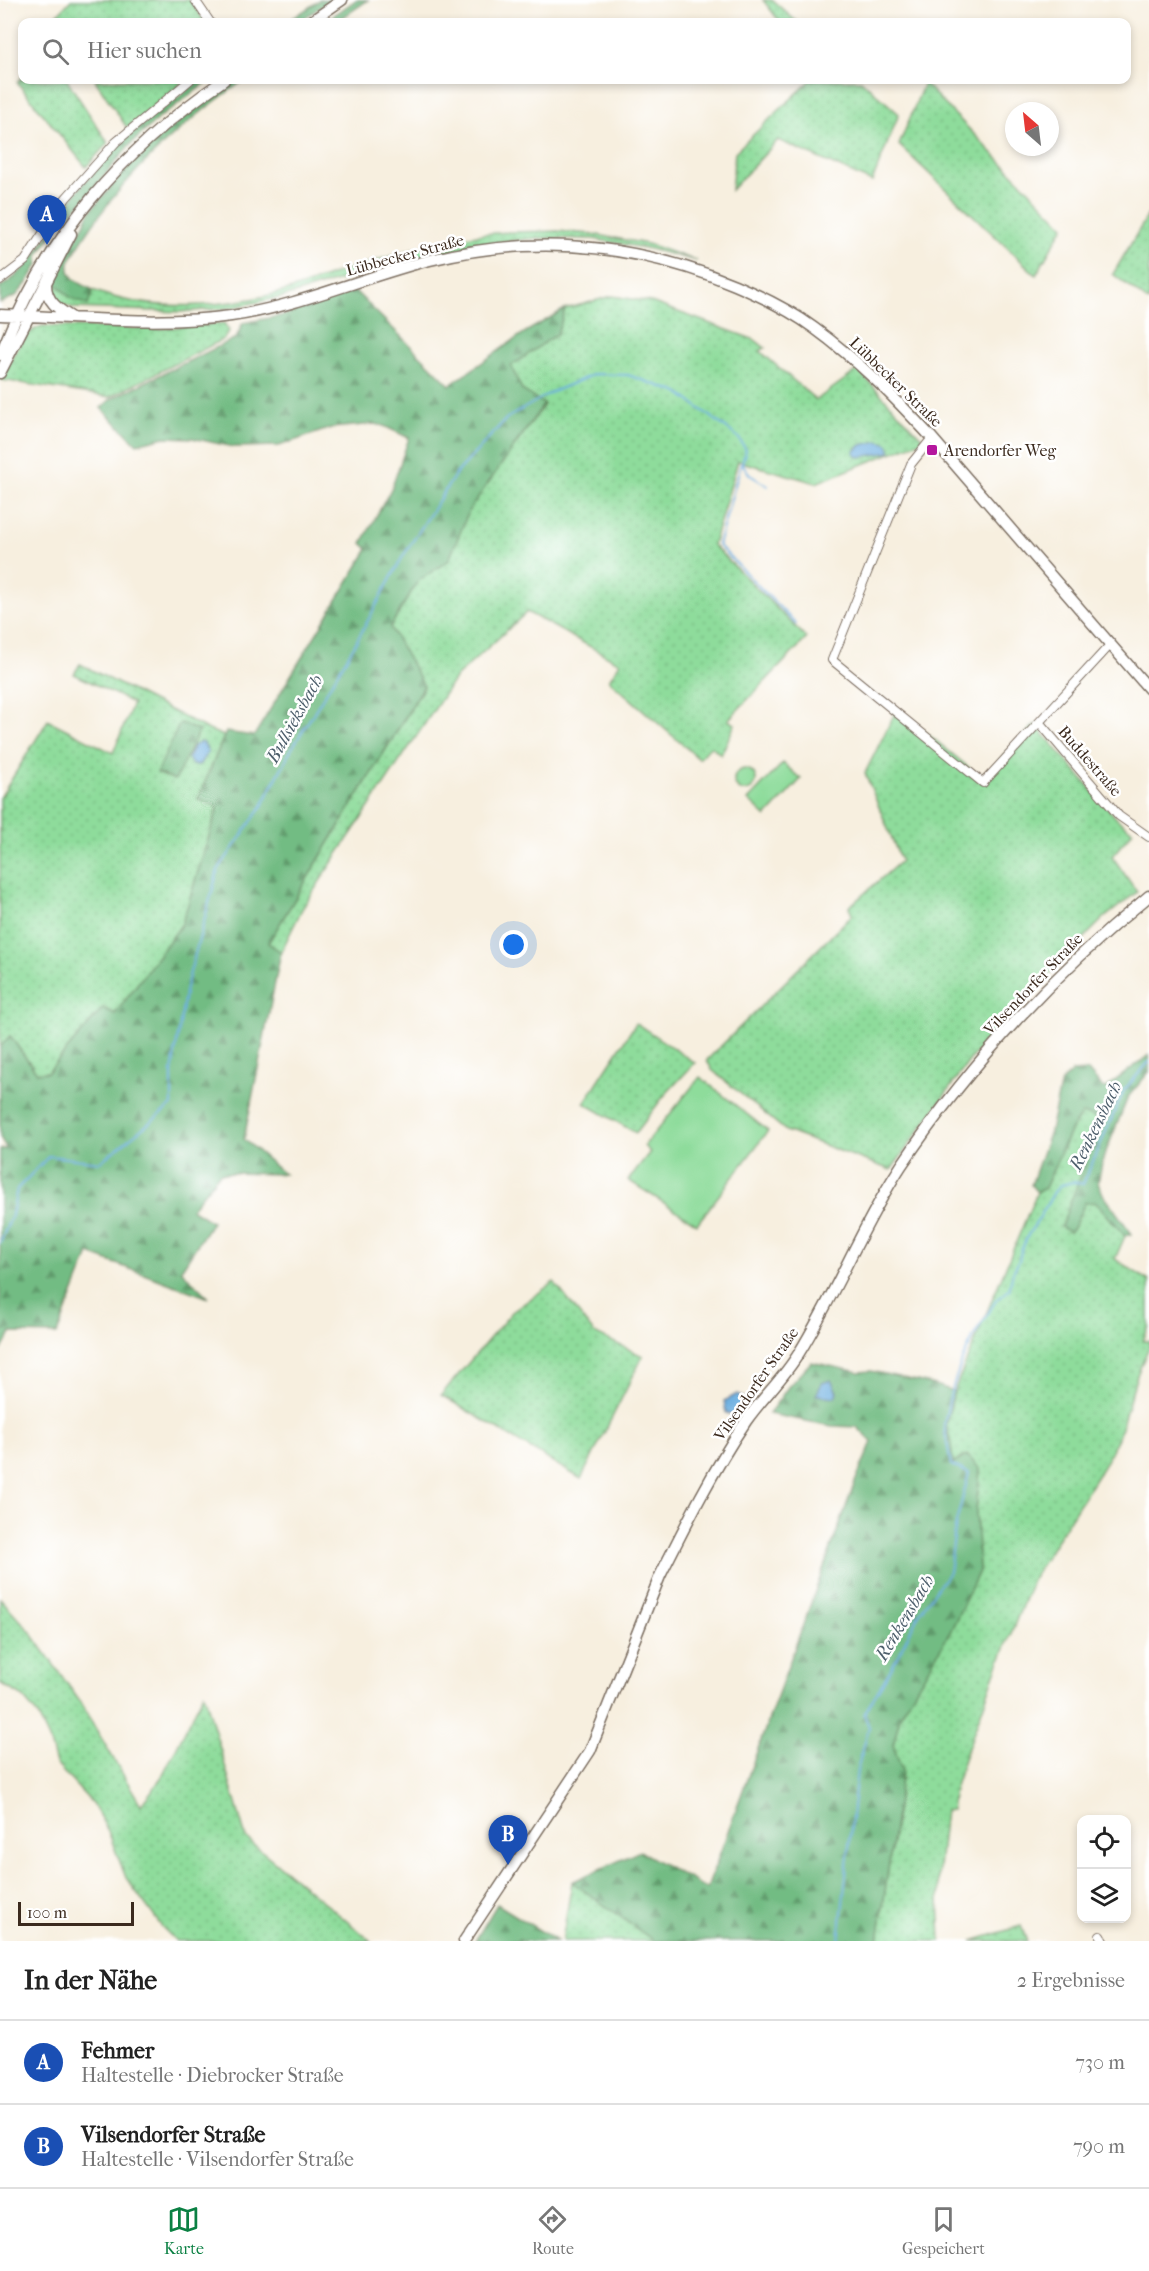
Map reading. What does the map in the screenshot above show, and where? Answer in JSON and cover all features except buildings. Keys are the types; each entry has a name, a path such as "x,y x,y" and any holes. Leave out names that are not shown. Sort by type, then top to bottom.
{"main road":[{"path":"316,18 342,0"},
{"path":"2,349 17,316 55,247 117,168 148,137 218,84"},
{"path":"0,373 83,210"},
{"name":"Lübbecker Straße","path":"0,315 152,320 231,316 284,306 429,261 488,249 545,245 588,246 645,255 696,268 765,298 814,328 856,360 932,438 1149,689"},
{"path":"45,283 48,297 53,304 72,317"},
{"path":"0,328 2,349"},
{"name":"Vilsendorfer Straße","path":"464,1941 590,1751 660,1576 703,1494 748,1419 799,1354 901,1166 954,1093 981,1061 1087,949 1149,896"}],"street":[{"path":"195,0 207,18"},
{"path":"0,280 25,261 66,198 116,142 185,84"},
{"path":"932,438 911,464 832,660 983,783 1111,644"},
{"name":"Buddestraße","path":"1040,723 1119,816 1149,837"}],"green space":[{"path":"71,0 190,0 202,18 54,18"},
{"path":"320,0 331,0 304,18 293,18"},
{"path":"356,0 368,0 342,18 330,18"},
{"path":"763,0 772,0 792,18 777,18"},
{"path":"19,84 70,84 108,143 86,167"},
{"path":"98,84 180,84 174,90 127,128"},
{"path":"194,84 205,84 159,118 131,144 81,203 59,225 38,255 38,265 27,283 16,296 0,303 0,287 23,269 71,200 94,172 141,125"},
{"path":"231,84 239,84 194,118 146,160 105,208 69,262 72,276 79,283 93,290 88,305 71,298 52,280 92,209 149,146"},
{"path":"807,84 865,84 899,114 872,182 778,140 731,190 735,152"},
{"path":"925,84 1064,226 1036,275 899,145"},
{"path":"1149,213 1149,302 1113,274"},
{"path":"557,231 592,234 648,244 697,261 650,249 593,239 539,238 487,243 423,256 283,297 230,308 180,312 74,308 56,302 50,288 52,280 87,305 93,290 139,303 189,306 214,304 263,297 286,291 358,266 469,236"},
{"path":"354,290 450,385 524,333 565,309 557,334 511,366 522,390 544,404 469,510 449,560 418,581 390,627 424,686 268,943 281,952 244,1139 284,1174 220,1173 191,1209 212,1222 181,1270 209,1298 89,1254 57,1334 11,1333 0,1353 0,1150 6,1148 0,1137 0,1047 10,1036 37,1073 48,1072 103,1008 115,1014 182,924 218,807 198,799 226,732 254,736 368,549 362,543 392,487 409,438 375,424 331,428 279,446 234,447 192,438 165,437 137,444 101,408 111,399 236,338 243,323 285,315"},
{"path":"612,296 651,302 755,340 765,348 760,351 816,400 858,370 924,440 816,483 738,461 713,545 807,638 728,720 735,724 721,755 711,746 699,759 609,680 620,663 527,612 456,677 302,909 281,952 268,943 424,687 390,627 418,581 449,560 469,510 544,405 522,390 511,366 557,334 565,309"},
{"path":"224,323 229,331 224,339 110,397 1,380 22,341 42,326 158,329"},
{"path":"80,664 224,736 198,799 218,806 182,924 114,1015 103,1008 48,1072 37,1073 10,1036 0,1047 0,798 48,720 113,753 133,703 74,674"},
{"path":"897,709 983,779 1035,724 1117,819 1133,831 1112,856 1137,892 1104,918 1086,936 972,1057 891,1170 786,1131 712,1070 707,1060 852,915 849,907 901,861 865,773"},
{"path":"180,723 199,731 175,780 157,773"},
{"path":"783,763 801,779 766,817 748,800"},
{"path":"745,769 753,772 756,780 753,788 745,791 737,788 734,780 737,772"},
{"path":"636,1023 695,1063 663,1097 636,1133 584,1103"},
{"path":"1149,1055 1149,1072 1128,1097 1103,1159 1098,1182 1103,1194 1132,1234 1125,1236 1096,1202 1085,1203 1069,1232 1061,1227 1084,1167 1098,1118 1082,1114 1071,1129 1045,1188 1037,1192 1031,1185 1050,1131 1061,1082 1072,1072 1088,1071 1104,1089"},
{"path":"700,1077 768,1131 697,1224 628,1180 650,1152 644,1146"},
{"path":"1082,1114 1099,1117 1084,1167 1073,1228 1085,1203 1096,1202 1125,1236 1115,1259 1149,1281 1149,1326 1143,1341 1149,1341 1149,1347 1137,1375 1118,1438 1104,1465 1034,1576 964,1759 954,1789 951,1810 945,1810 938,1877 941,1941 878,1941 902,1771 893,1745 900,1715 950,1632 979,1571 976,1511 980,1469 953,1465 946,1425 954,1391 1037,1192 1045,1188 1071,1129"},
{"path":"554,1282 594,1333 643,1356 581,1479 441,1395 512,1312"},
{"path":"811,1362 859,1372 871,1371 954,1391 946,1425 953,1464 967,1455 980,1469 976,1511 979,1571 950,1632 900,1716 893,1745 902,1771 878,1941 654,1941 572,1882 640,1851 707,1889 855,1482 872,1442 857,1427 832,1426 769,1414 788,1387"},
{"path":"0,1598 30,1631 78,1699 141,1805 160,1780 204,1693 246,1838 371,1941 176,1941 162,1927 126,1878 108,1831 92,1803 56,1764 49,1739 37,1714 22,1696 0,1683"},
{"path":"572,1882 654,1941 562,1941"},
{"path":"497,1904 557,1941 475,1941"},
{"path":"1021,1926 1027,1941 972,1941"}],"water":[{"path":"879,441 888,444 891,452 856,456 854,452 861,445"},
{"path":"200,742 204,743 208,752 199,765 192,765 188,758 193,747"},
{"path":"831,1380 837,1392 835,1397 816,1395 822,1383"},
{"path":"737,1394 743,1397 745,1402 733,1415 726,1413 724,1401"}],"waterway":[{"name":"Bullsieksbach","path":"0,1243 12,1215 17,1189 49,1156 100,1162 172,1105 172,1072 186,987 218,870 262,806 291,750 354,646 402,558 455,475 507,418 552,392 595,374 628,375 679,393 738,437 746,450 742,463 750,475 768,486"},
{"name":"Bullsieksbach","path":"741,464 718,545 796,624"},
{"name":"Renkensbach","path":"839,1941 857,1770 869,1727 864,1714 892,1667 920,1612 949,1572 956,1523 969,1473 951,1465 944,1425 951,1392 963,1358 976,1332 997,1299 1009,1290 1013,1272 1029,1233 1054,1192 1061,1185 1073,1182 1083,1184 1124,1090 1149,1062"}],"place":[{"name":"Fehmer","path":"47,245"},
{"name":"Arendorfer Weg","path":"932,450"},
{"name":"Vilsendorfer Straße","path":"508,1865"}]}
